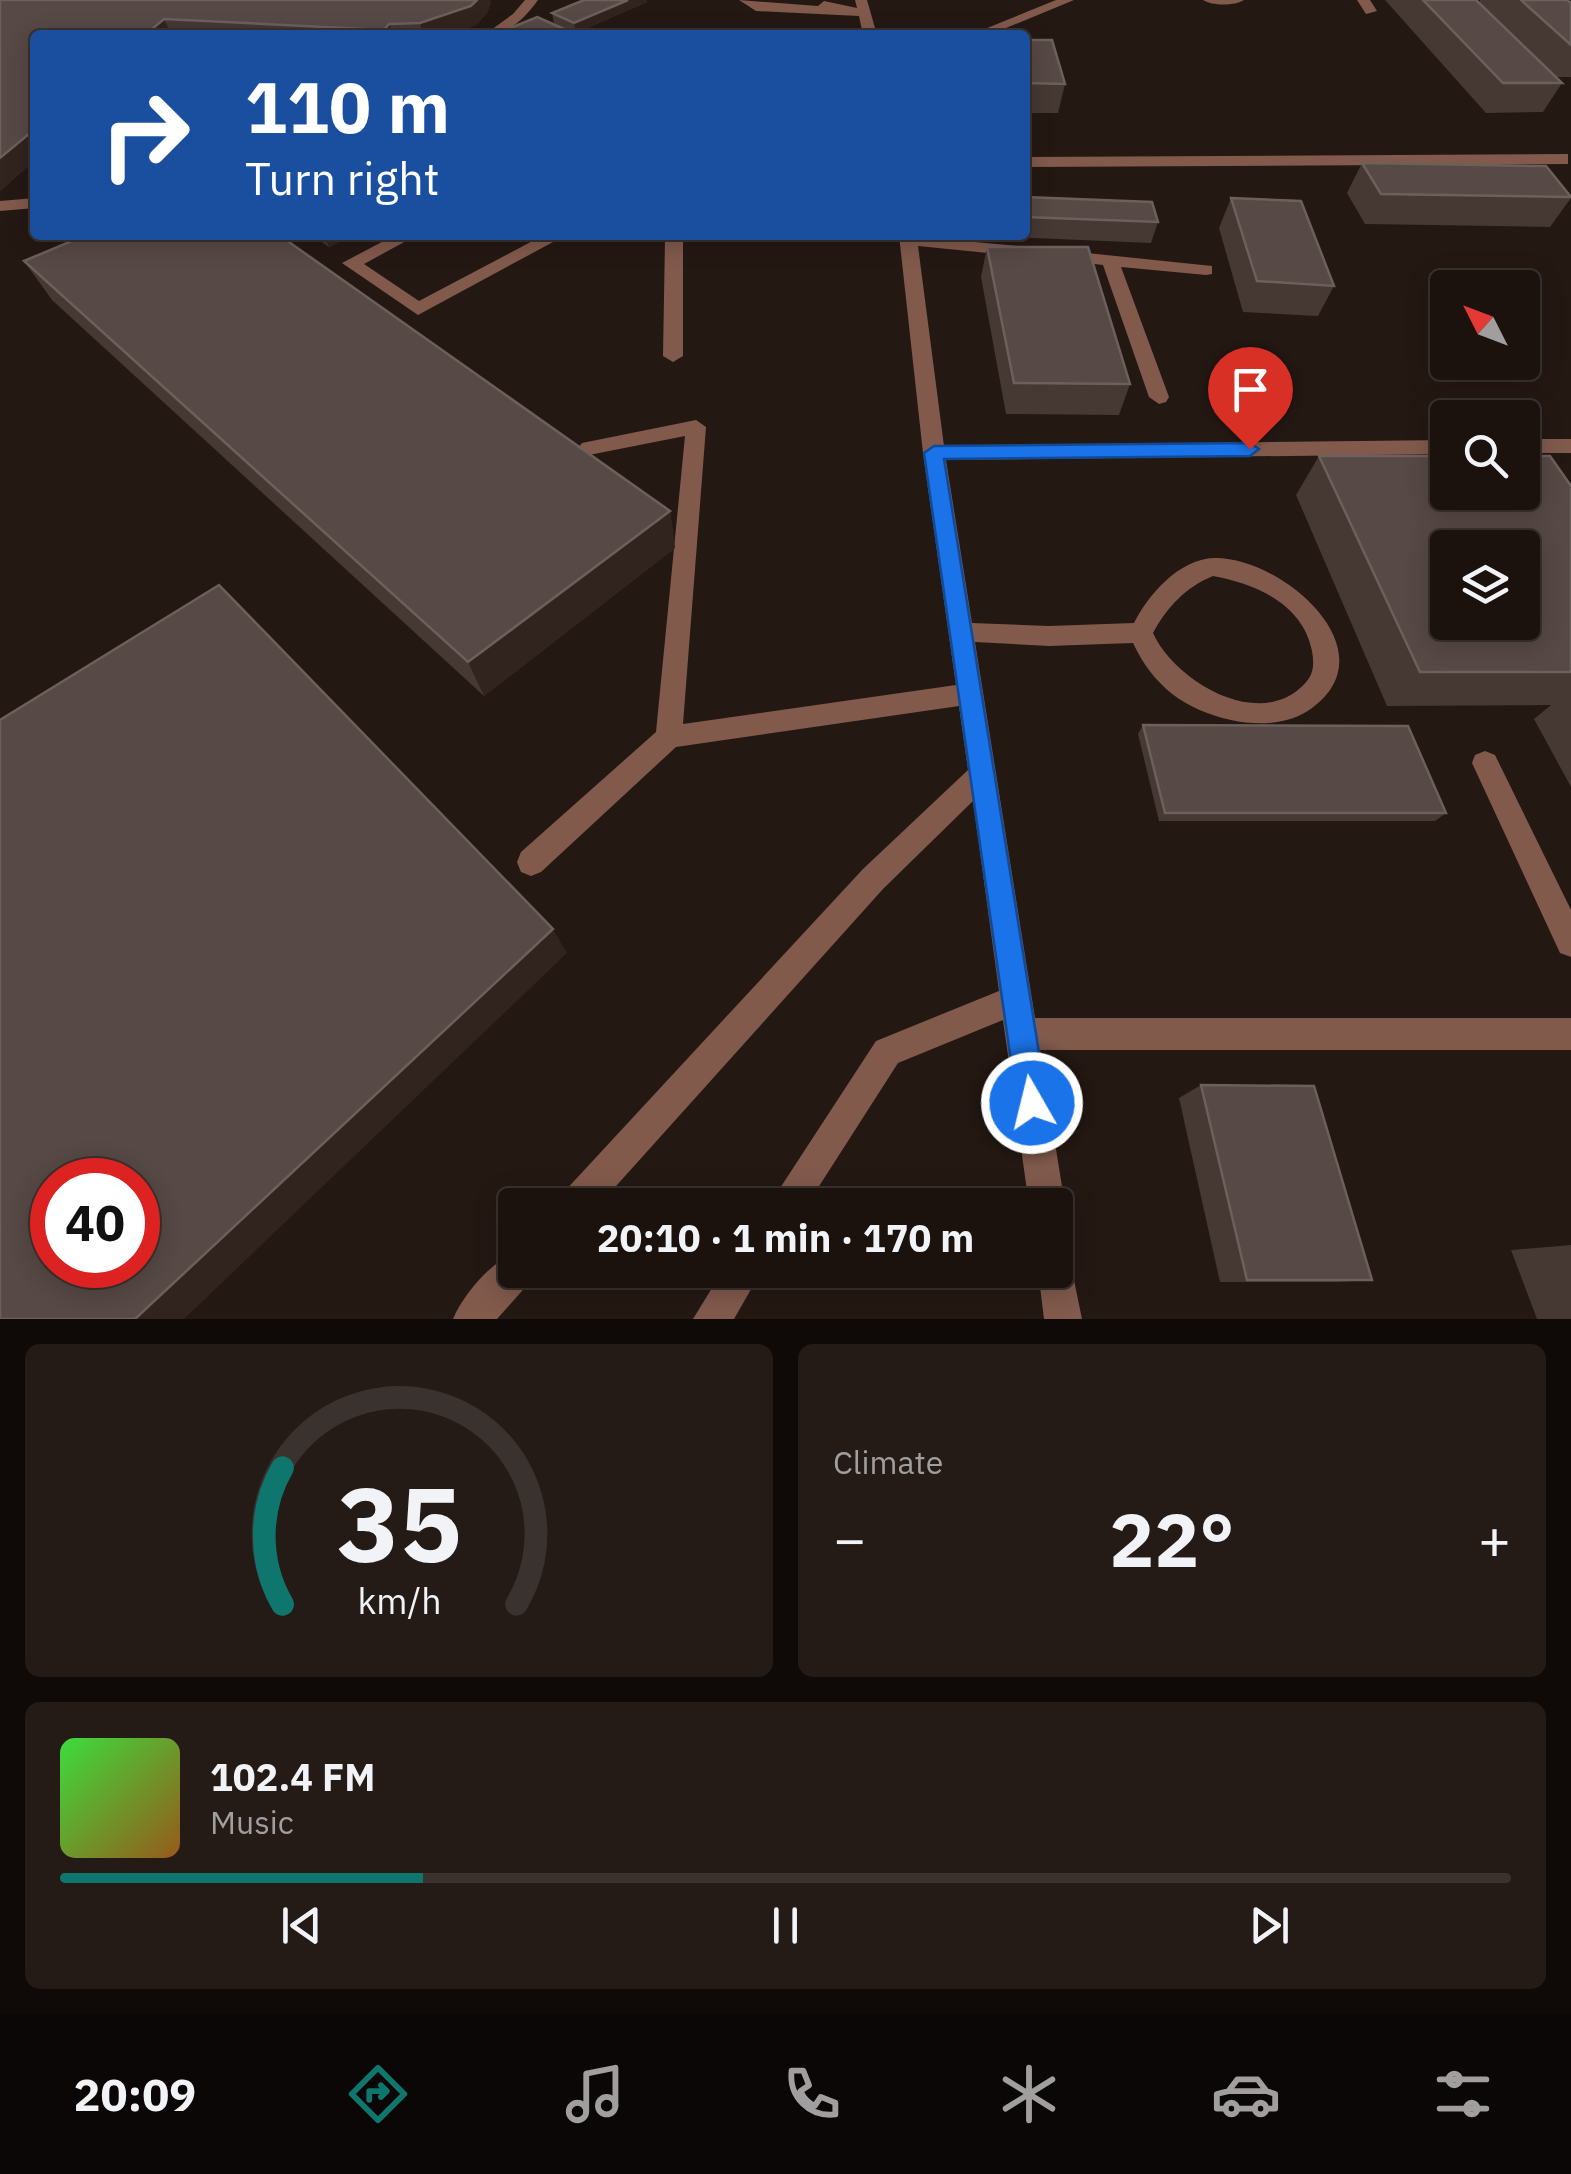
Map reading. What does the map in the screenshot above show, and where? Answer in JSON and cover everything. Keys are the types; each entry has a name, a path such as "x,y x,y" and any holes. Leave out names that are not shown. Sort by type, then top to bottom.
{"street":[{"path":"498,30 518,17 532,0"},
{"path":"745,0 756,7 837,11 863,6"},
{"path":"816,0 837,11"},
{"path":"990,30 1068,0"},
{"path":"1210,0 1238,0"},
{"path":"1030,162 1568,159"},
{"path":"0,206 30,203"},
{"path":"398,240 351,263 418,310 548,240"},
{"path":"673,356 675,240"},
{"path":"908,240 934,453 1044,1188"},
{"path":"934,240 1206,270"},
{"path":"1110,260 1159,397"},
{"path":"588,448 696,427 669,737"},
{"path":"1540,446 1571,446"},
{"path":"934,453 1430,447"},
{"path":"1213,567 1240,571 1292,597 1312,617 1323,640 1326,665 1318,688 1298,704 1270,712 1236,711 1202,700 1173,682 1151,658 1140,633 1154,604 1197,571 1213,567"},
{"path":"963,632 1049,636 1140,633"},
{"path":"530,862 669,737 972,693"},
{"path":"1485,763 1571,942"},
{"path":"591,1188 873,879 984,772"},
{"path":"798,1188 887,1052 1017,999"},
{"path":"1022,1034 1571,1034"},
{"path":"472,1319 500,1288"},
{"path":"712,1319 732,1288"},
{"path":"1058,1288 1063,1319"}],"building":[{"path":"0,0 477,0 471,6 420,23 389,24 384,30 164,19 151,30 30,30 30,133 0,158"},
{"path":"584,0 628,0 574,23 552,13"},
{"path":"1423,0 1476,0 1562,83 1503,83"},
{"path":"1521,0 1571,3 1571,45"},
{"path":"537,17 567,30 505,30"},
{"path":"1030,40 1052,40 1065,84 1030,83"},
{"path":"1362,163 1546,166 1571,197 1381,194"},
{"path":"1030,197 1152,202 1158,222 1030,217"},
{"path":"1231,198 1301,201 1334,286 1257,281"},
{"path":"74,240 286,240 670,511 468,662 24,261"},
{"path":"987,247 1088,247 1130,384 1014,383"},
{"path":"1319,456 1430,456 1430,510 1540,510 1540,456 1550,456 1571,486 1571,672 1420,672"},
{"path":"219,585 553,929 135,1319 0,1319 0,720"},
{"path":"1143,725 1408,726 1446,813 1165,813"},
{"path":"1201,1085 1314,1086 1372,1280 1247,1280"}],"route":[{"path":"1032,1103 934,453 1250,449"}]}
